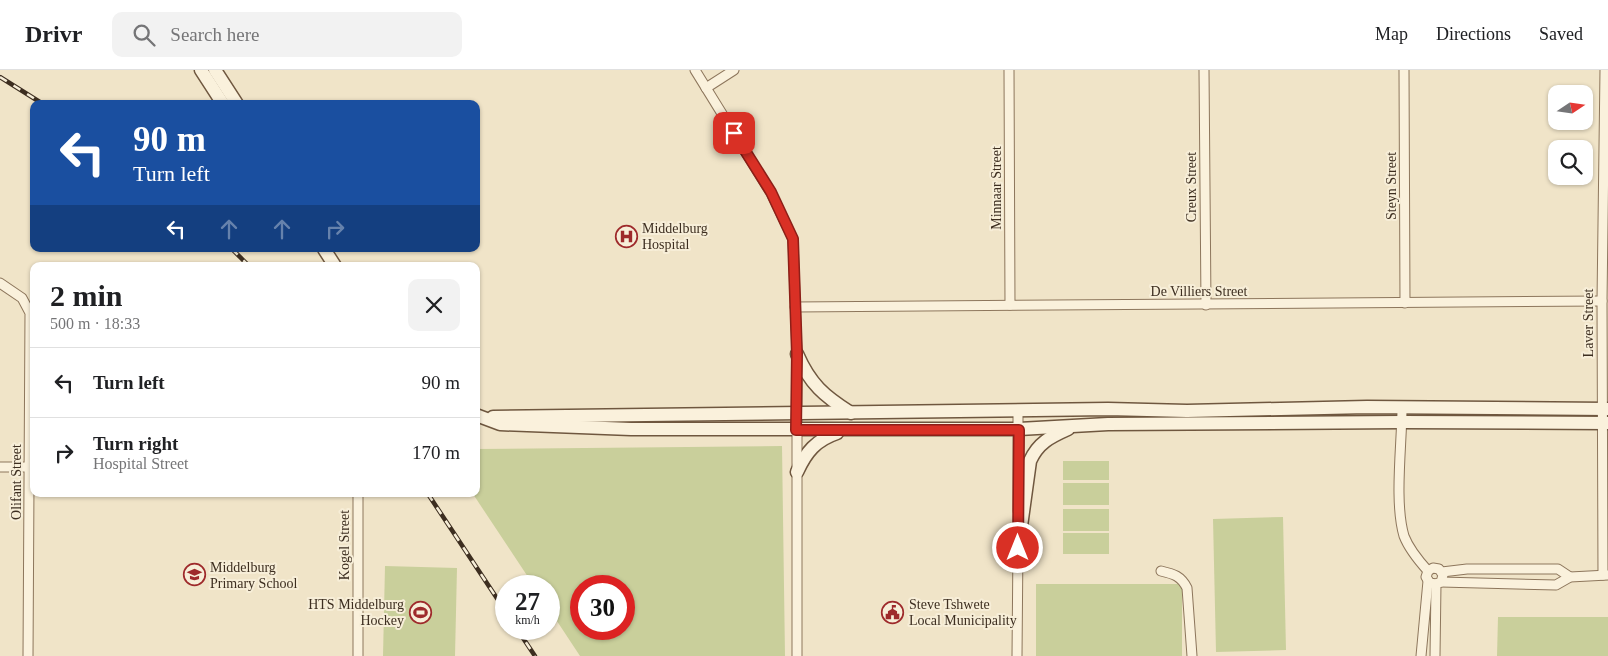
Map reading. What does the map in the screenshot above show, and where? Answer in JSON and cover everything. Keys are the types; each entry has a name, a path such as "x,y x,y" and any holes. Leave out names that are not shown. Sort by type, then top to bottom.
{"main road":[{"path":"193,70 208,72 233,100"},
{"path":"208,72 221,100"},
{"path":"797,354 812,382 828,398 852,413"},
{"path":"482,416 1018,412 1108,409 1605,409"},
{"path":"1108,409 1108,424"},
{"path":"1246,410 1246,424"},
{"path":"482,416 500,424 527,426 796,430 1019,430 1108,424 1605,423"},
{"path":"1018,548 1030,461 1035,450 1044,441 1075,426"},
{"path":"796,472 811,448 822,438 846,429"}],"street":[{"path":"695,70 771,192 790,231 797,354 796,656"},
{"path":"706,88 734,70"},
{"name":"Minnaar Street","path":"1009,70 1010,305"},
{"name":"Creux Street","path":"1204,70 1206,304"},
{"name":"Steyn Street","path":"1404,70 1405,303"},
{"name":"Laver Street","path":"1605,70 1602,301 1606,575"},
{"name":"Olifant Street","path":"0,283 22,298 28,308 30,353"},
{"name":"De Villiers Street","path":"795,307 1602,301"},
{"path":"1402,408 1400,512 1404,536 1410,548 1433,579 1434,656"},
{"path":"1017,656 1018,412"},
{"path":"0,467 30,468"},
{"name":"Olifant Street","path":"28,656 30,468"},
{"name":"Kogel Street","path":"358,497 358,656"},
{"path":"1420,656 1436,568 1442,572"},
{"path":"1433,579 1442,572 1467,569 1558,569 1570,577"},
{"path":"1495,569 1495,584"},
{"path":"1161,571 1175,574 1183,580 1187,588 1192,656"},
{"path":"1433,579 1495,584 1556,584 1570,577 1606,575"}],"green space":[{"path":"782,446 785,656 580,656 560,626 560,575 527,575 475,497 480,497 480,449"},
{"path":"1063,461 1109,461 1109,480 1063,480"},
{"path":"1063,483 1109,483 1109,505 1063,505"},
{"path":"1063,509 1109,509 1109,531 1063,531"},
{"path":"1283,517 1286,650 1216,652 1213,519"},
{"path":"1063,533 1109,533 1109,554 1063,554"},
{"name":"HTS Middelburg Hockey","path":"385,566 457,568 455,656 383,656"},
{"path":"1036,584 1182,584 1182,656 1036,656"},
{"path":"1498,617 1608,617 1608,656 1497,656"}],"railway":[{"path":"0,77 37,100"},
{"path":"235,252 245,262"},
{"path":"430,497 495,595"},
{"path":"524,640 535,656"}],"place":[{"name":"Middelburg Hospital","path":"626,236"},
{"name":"Middelburg Primary School","path":"194,575"},
{"name":"HTS Middelburg Hockey","path":"420,612"},
{"name":"Steve Tshwete Local Municipality","path":"893,612"}],"route":[{"path":"734,133 771,192 793,239 797,354 796,430 1019,430 1018,548"}]}
